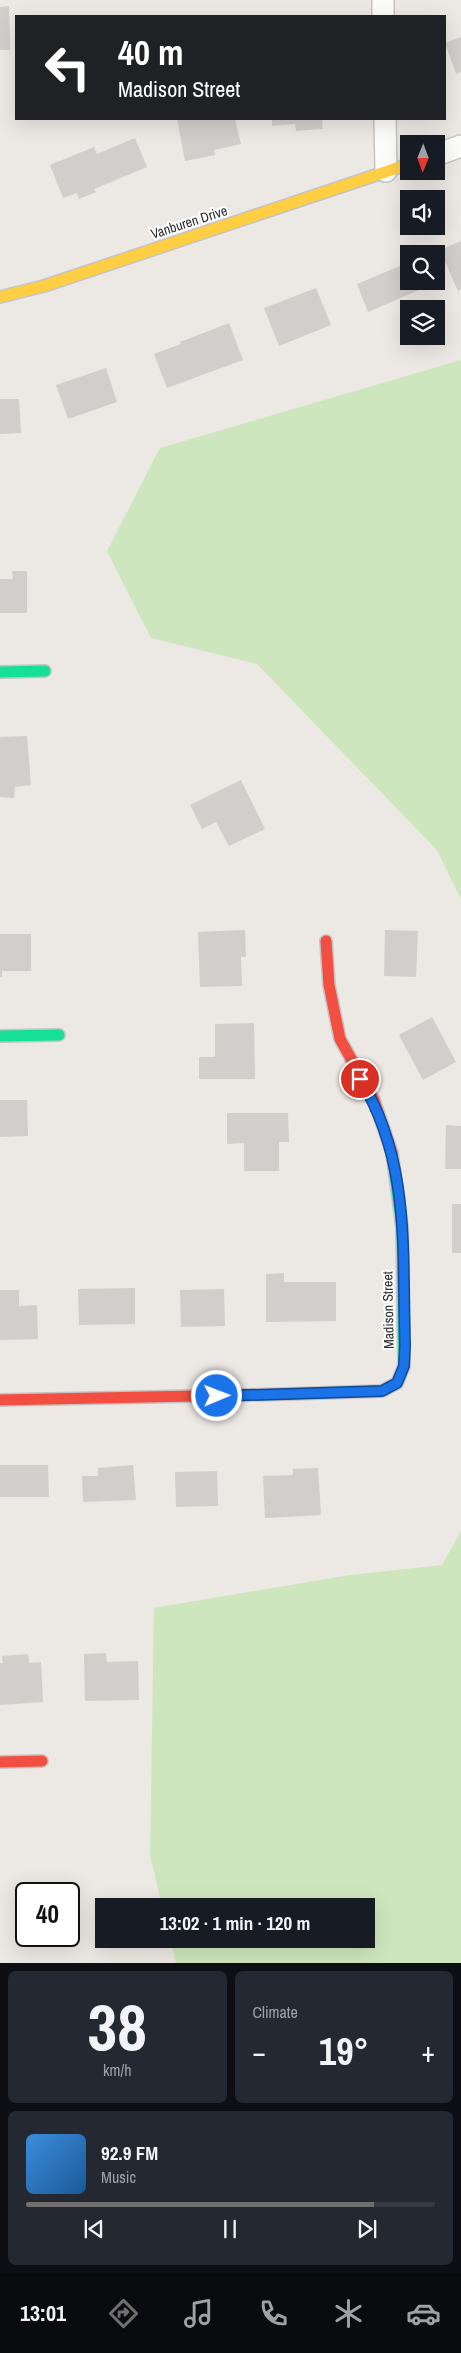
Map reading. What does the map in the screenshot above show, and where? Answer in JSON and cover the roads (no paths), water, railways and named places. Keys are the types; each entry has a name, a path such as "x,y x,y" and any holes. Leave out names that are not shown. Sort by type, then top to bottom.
{"street":[{"path":"383,0 384,15"},
{"path":"385,120 386,172"},
{"path":"445,152 461,146"},
{"name":"Vanburen Drive","path":"0,297 44,286 400,167"},
{"path":"0,672 45,671"},
{"name":"Madison Street","path":"0,1400 356,1393 382,1391 397,1383 404,1366 405,1345 402,1228 396,1167 383,1122 340,1038 329,985 326,940"},
{"path":"0,1036 59,1035"},
{"path":"0,1762 42,1761"}]}
